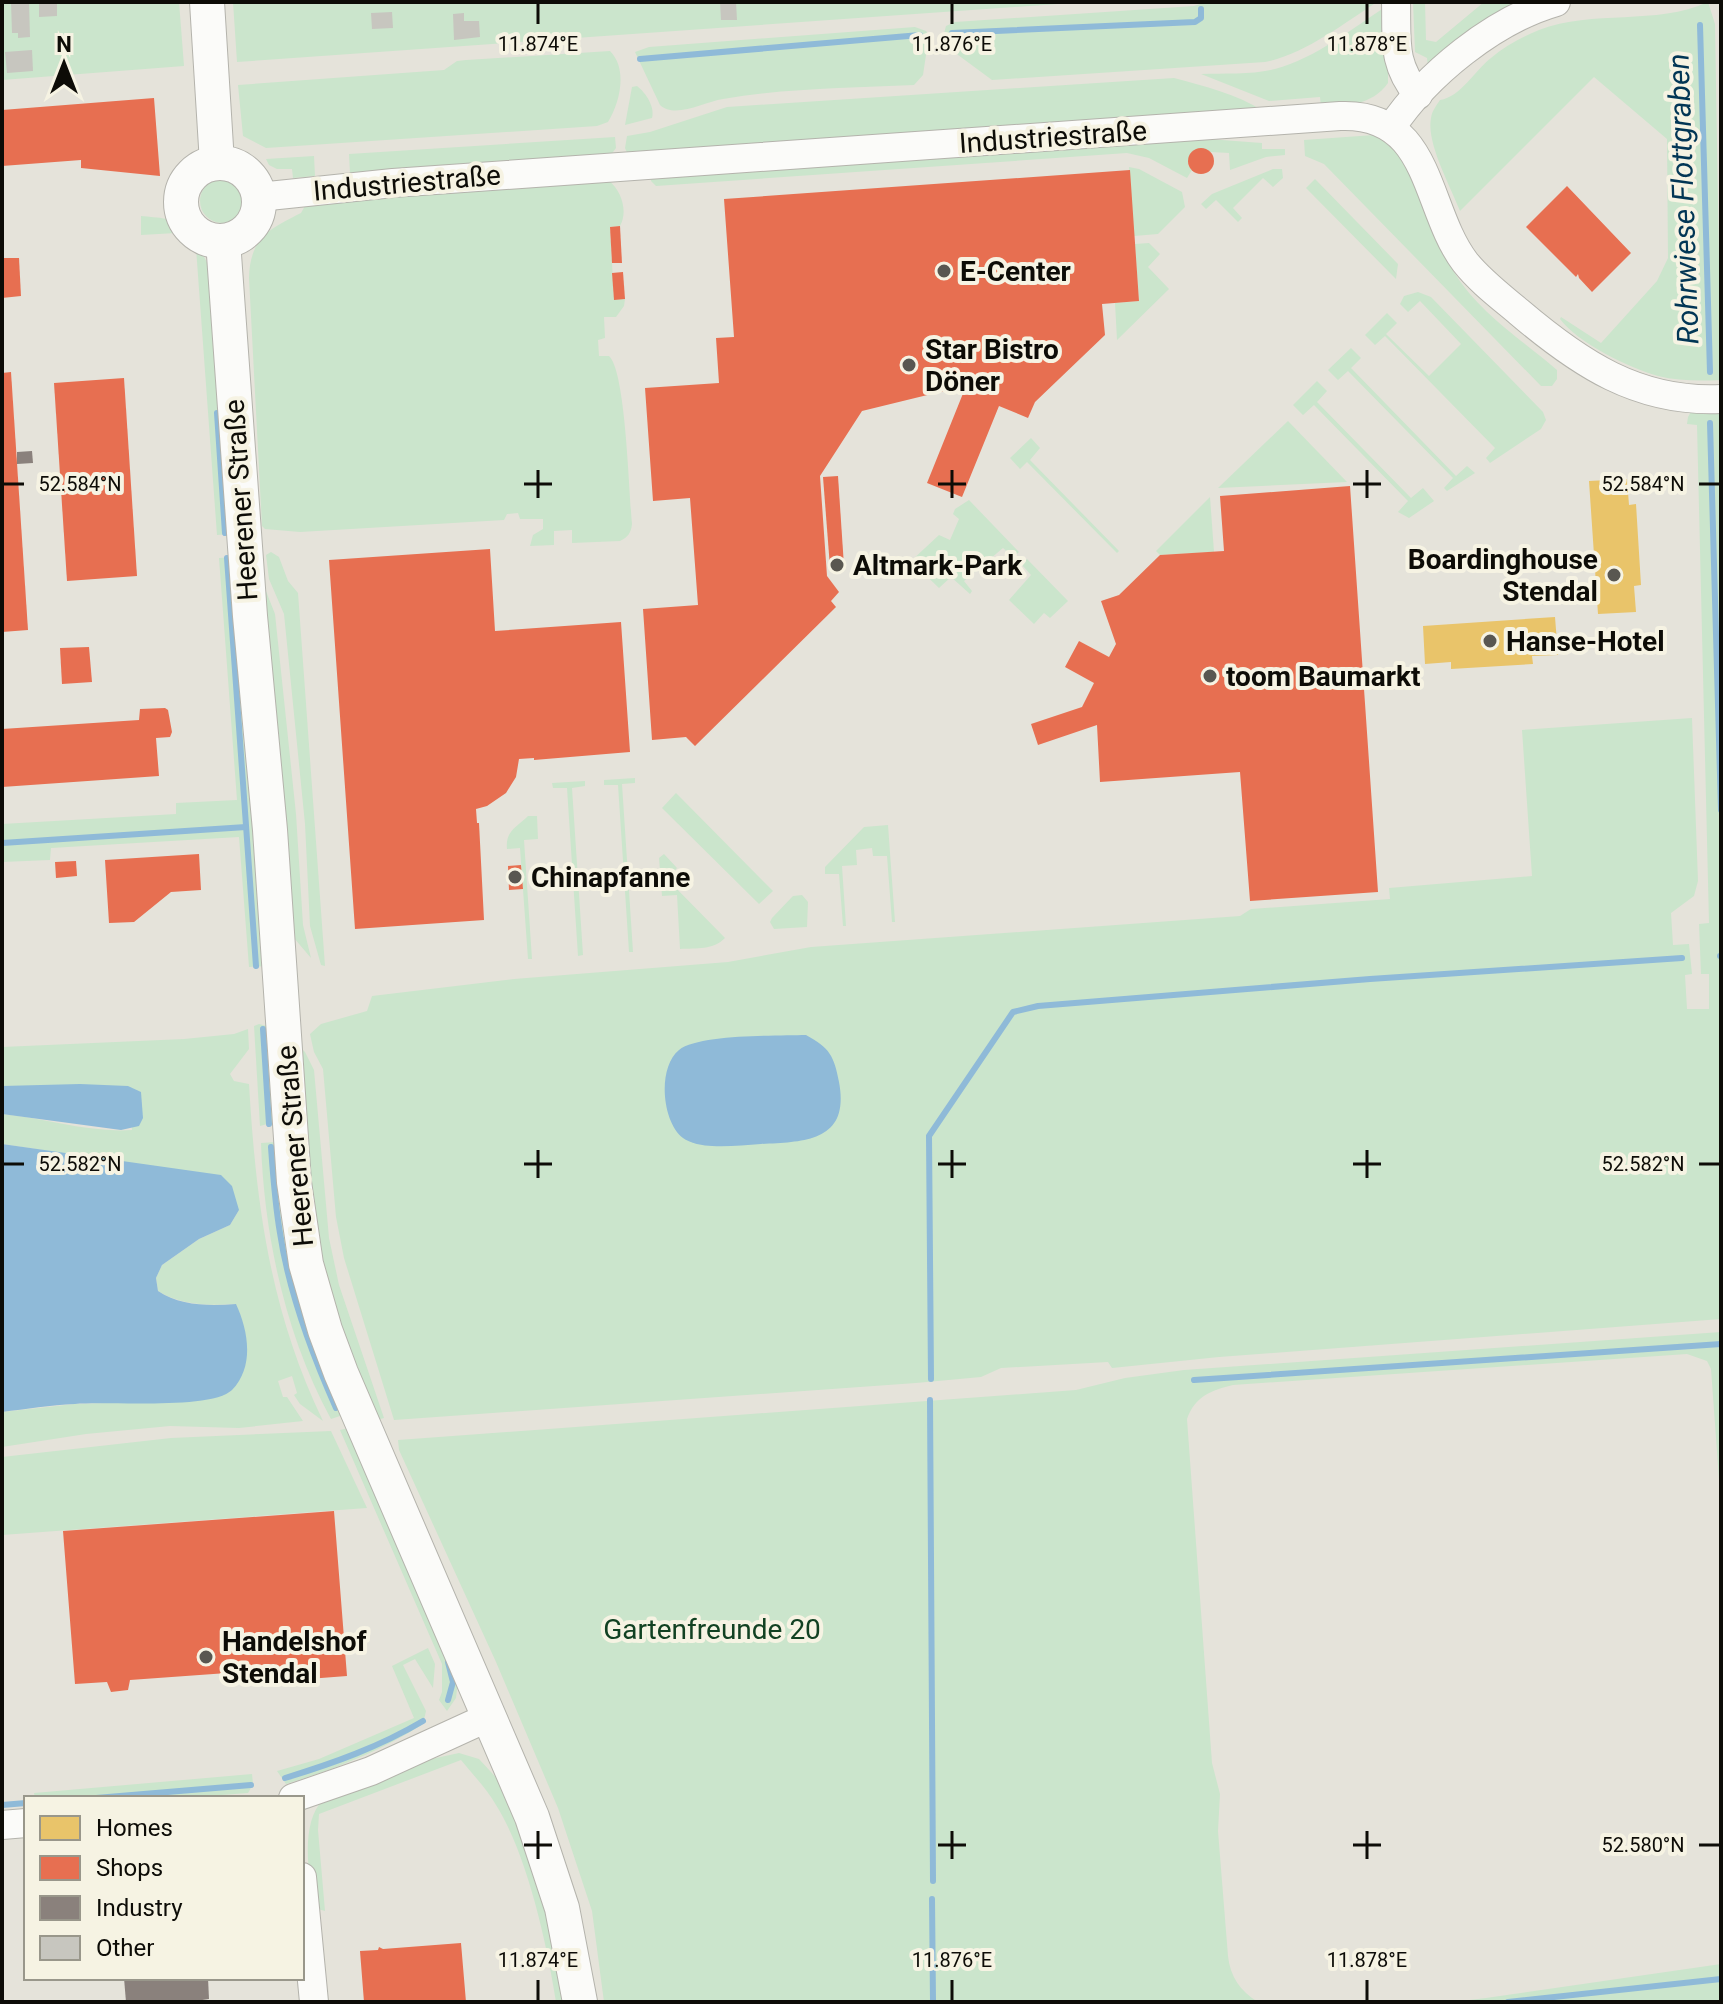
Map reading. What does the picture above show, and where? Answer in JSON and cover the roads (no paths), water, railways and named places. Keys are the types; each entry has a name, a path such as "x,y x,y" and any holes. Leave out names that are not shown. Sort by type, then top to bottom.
{"main road":[{"path":"207,2 217,163"},
{"path":"217,163 241,169 250,177 259,197 253,223 235,238 223,241 211,240 190,227 180,202 187,181 195,172 217,163"},
{"name":"Heerener Straße","path":"223,241 250,616 270,830 294,1182 301,1237 315,1296 341,1373 532,1817 570,1941 580,2002"}],"street":[{"path":"1396,2 1400,66 1404,77 1418,95"},
{"path":"1556,2 1503,23 1470,47 1418,95 1391,128 1416,154 1448,232 1464,260 1493,290 1539,329 1595,370 1630,385 1682,397 1721,399"},
{"name":"Industriestraße","path":"259,197 393,183 1346,116 1377,121 1391,128"},
{"path":"300,1796 371,1771 491,1716"},
{"path":"2,1825 24,1823"},
{"path":"304,1898 314,2002"}],"water":[{"path":"806,1035 821,1044 835,1066 841,1102 838,1116 831,1127 821,1134 794,1142 718,1146 689,1141 676,1130 667,1108 665,1082 667,1069 679,1050 721,1038"},
{"path":"2,1086 128,1086 141,1092 143,1118 139,1126 121,1130 2,1114"},
{"path":"2,1144 221,1175 232,1186 239,1210 230,1225 199,1239 162,1265 156,1278 158,1291 176,1300 205,1305 236,1304 244,1325 247,1359 232,1390 204,1400 75,1404 2,1412"}],"waterway":[{"path":"952,33 1195,22 1201,18 1201,9"},
{"name":"Rohrwiese Flottgraben","path":"1700,25 1710,372"},
{"path":"640,59 920,35"},
{"path":"217,413 225,533"},
{"name":"Rohrwiese Flottgraben","path":"1710,423 1721,810"},
{"path":"227,558 256,966"},
{"path":"2,843 246,827"},
{"path":"931,1379 929,1136 1013,1012 1038,1006 1370,979 1682,958"},
{"path":"263,1029 269,1124"},
{"path":"271,1147 278,1222 289,1278 310,1344 336,1408"},
{"path":"1194,1380 1721,1344"},
{"path":"930,1400 933,1881"},
{"path":"448,1662 453,1682 448,1700"},
{"path":"285,1778 356,1754 423,1721"},
{"path":"120,1796 251,1785"},
{"path":"2,1805 24,1803"},
{"path":"932,1899 933,2002"},
{"path":"1508,2002 1721,1979"}],"place":[{"name":"E-Center","path":"944,271"},
{"name":"Star Bistro Döner","path":"909,365"},
{"name":"Altmark-Park","path":"837,565"},
{"name":"Boardinghouse Stendal","path":"1614,575"},
{"name":"Hanse-Hotel","path":"1490,641"},
{"name":"toom Baumarkt","path":"1210,676"},
{"name":"Chinapfanne","path":"515,877"},
{"name":"Handelshof Stendal","path":"206,1657"}],"park label":[{"name":"Gartenfreunde 20","path":"712,1629"}]}
